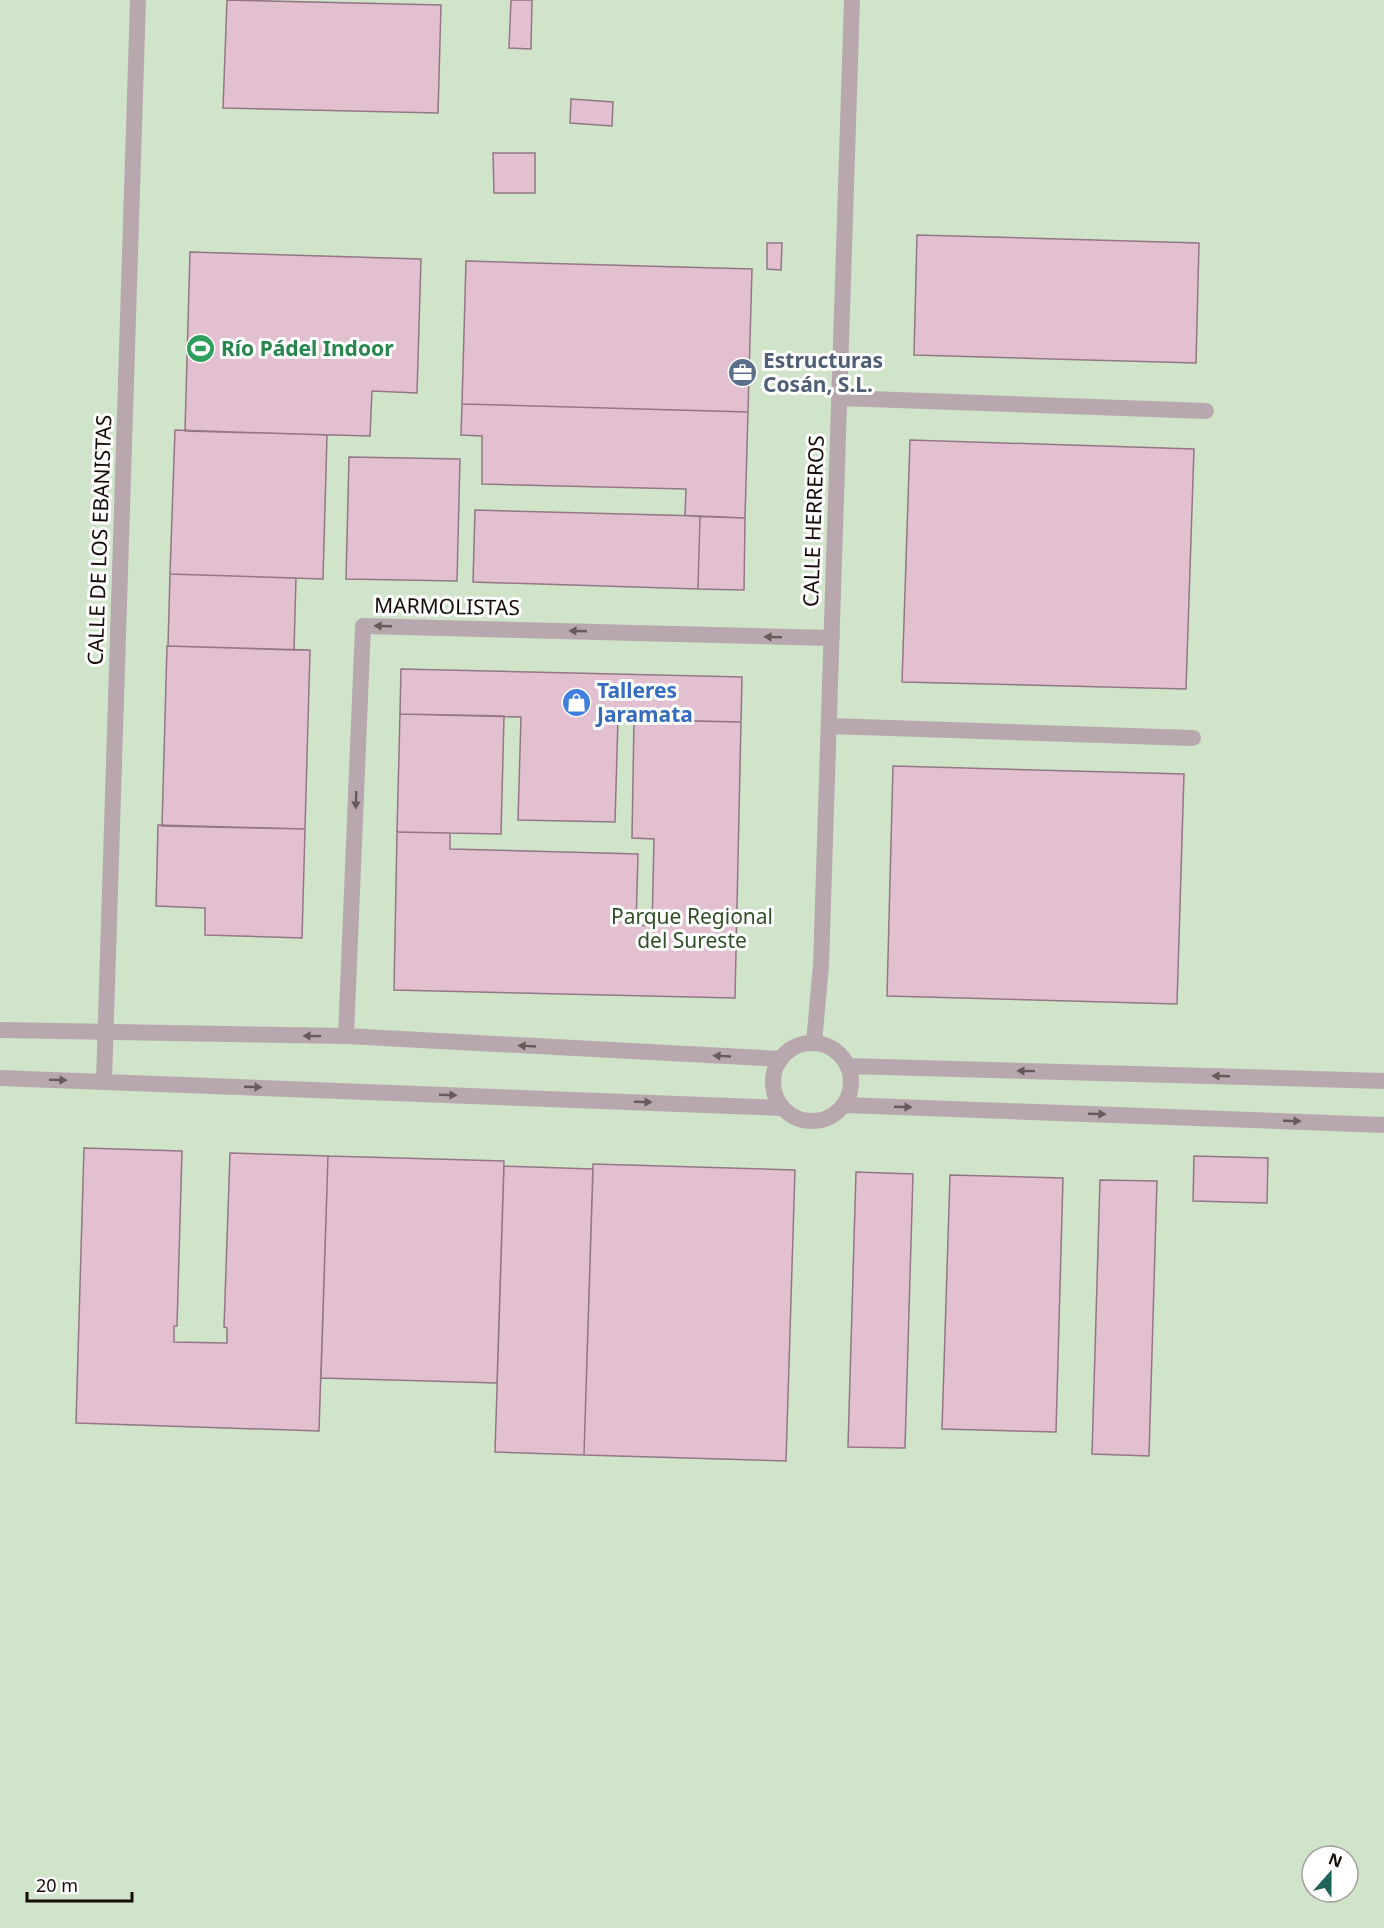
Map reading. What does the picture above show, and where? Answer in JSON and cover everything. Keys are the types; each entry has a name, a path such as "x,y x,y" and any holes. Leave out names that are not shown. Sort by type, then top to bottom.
{"lane":[{"name":"CALLE DE LOS EBANISTAS","path":"104,1081 138,0"},
{"name":"CALLE HERREROS","path":"814,1043 821,965 852,0"},
{"path":"839,398 1206,411"},
{"name":"MARMOLISTAS","path":"346,1036 363,626 832,638"},
{"path":"829,726 1193,738"},
{"path":"0,1030 346,1036 781,1059"},
{"path":"814,1043 834,1050 848,1066 851,1086 844,1105 826,1119 814,1122 791,1116 782,1108 776,1097 773,1083 775,1070 781,1059 801,1045 814,1043"},
{"path":"848,1066 1384,1081"},
{"path":"0,1078 782,1108"},
{"path":"844,1105 1384,1125"}],"green space":[{"name":"Parque Regional del Sureste","path":"0,0 1384,0 1384,1928 0,1928"}],"building":[{"path":"227,0 441,5 438,113 223,108"},
{"path":"511,0 532,0 531,49 509,48"},
{"path":"571,99 613,102 612,126 570,123"},
{"path":"493,153 535,153 535,193 494,193"},
{"path":"917,235 1199,243 1196,363 914,355"},
{"path":"767,243 782,243 781,270 767,269"},
{"path":"190,252 421,259 417,393 372,391 370,436 185,431"},
{"path":"466,261 752,269 748,412 462,404"},
{"path":"462,404 748,412 745,518 685,516 686,489 482,484 482,436 461,435"},
{"path":"175,430 327,435 323,579 170,574"},
{"path":"910,440 1194,449 1186,689 902,682"},
{"path":"349,457 460,459 457,581 346,579"},
{"path":"475,510 700,516 698,589 473,582"},
{"path":"700,516 745,518 744,590 698,589"},
{"path":"170,574 296,578 294,650 168,646"},
{"path":"167,646 310,650 305,829 162,826"},
{"path":"401,669 742,677 741,722 618,719 615,822 518,820 521,717 400,714"},
{"path":"400,714 504,716 501,834 397,832"},
{"path":"634,720 741,722 735,998 394,990 397,832 450,833 450,849 638,854 636,925 652,926 654,839 632,838"},
{"path":"893,766 1184,774 1177,1004 887,996"},
{"path":"158,825 305,829 302,938 205,935 205,908 156,906"},
{"path":"84,1148 182,1151 177,1326 174,1326 174,1342 227,1343 227,1328 224,1327 230,1153 328,1156 319,1431 76,1423"},
{"path":"328,1156 504,1161 497,1383 321,1378"},
{"path":"1194,1156 1268,1158 1267,1203 1193,1201"},
{"path":"593,1164 795,1170 786,1461 584,1455"},
{"path":"504,1166 593,1169 584,1455 495,1452"},
{"path":"856,1172 913,1174 905,1448 848,1447"},
{"path":"950,1175 1063,1178 1056,1432 942,1429"},
{"path":"1100,1180 1157,1181 1149,1456 1092,1454"}],"place":[{"name":"Río Pádel Indoor","path":"200,348"},
{"name":"Estructuras Cosán, S.L.","path":"742,372"},
{"name":"Talleres Jaramata","path":"576,702"}]}
